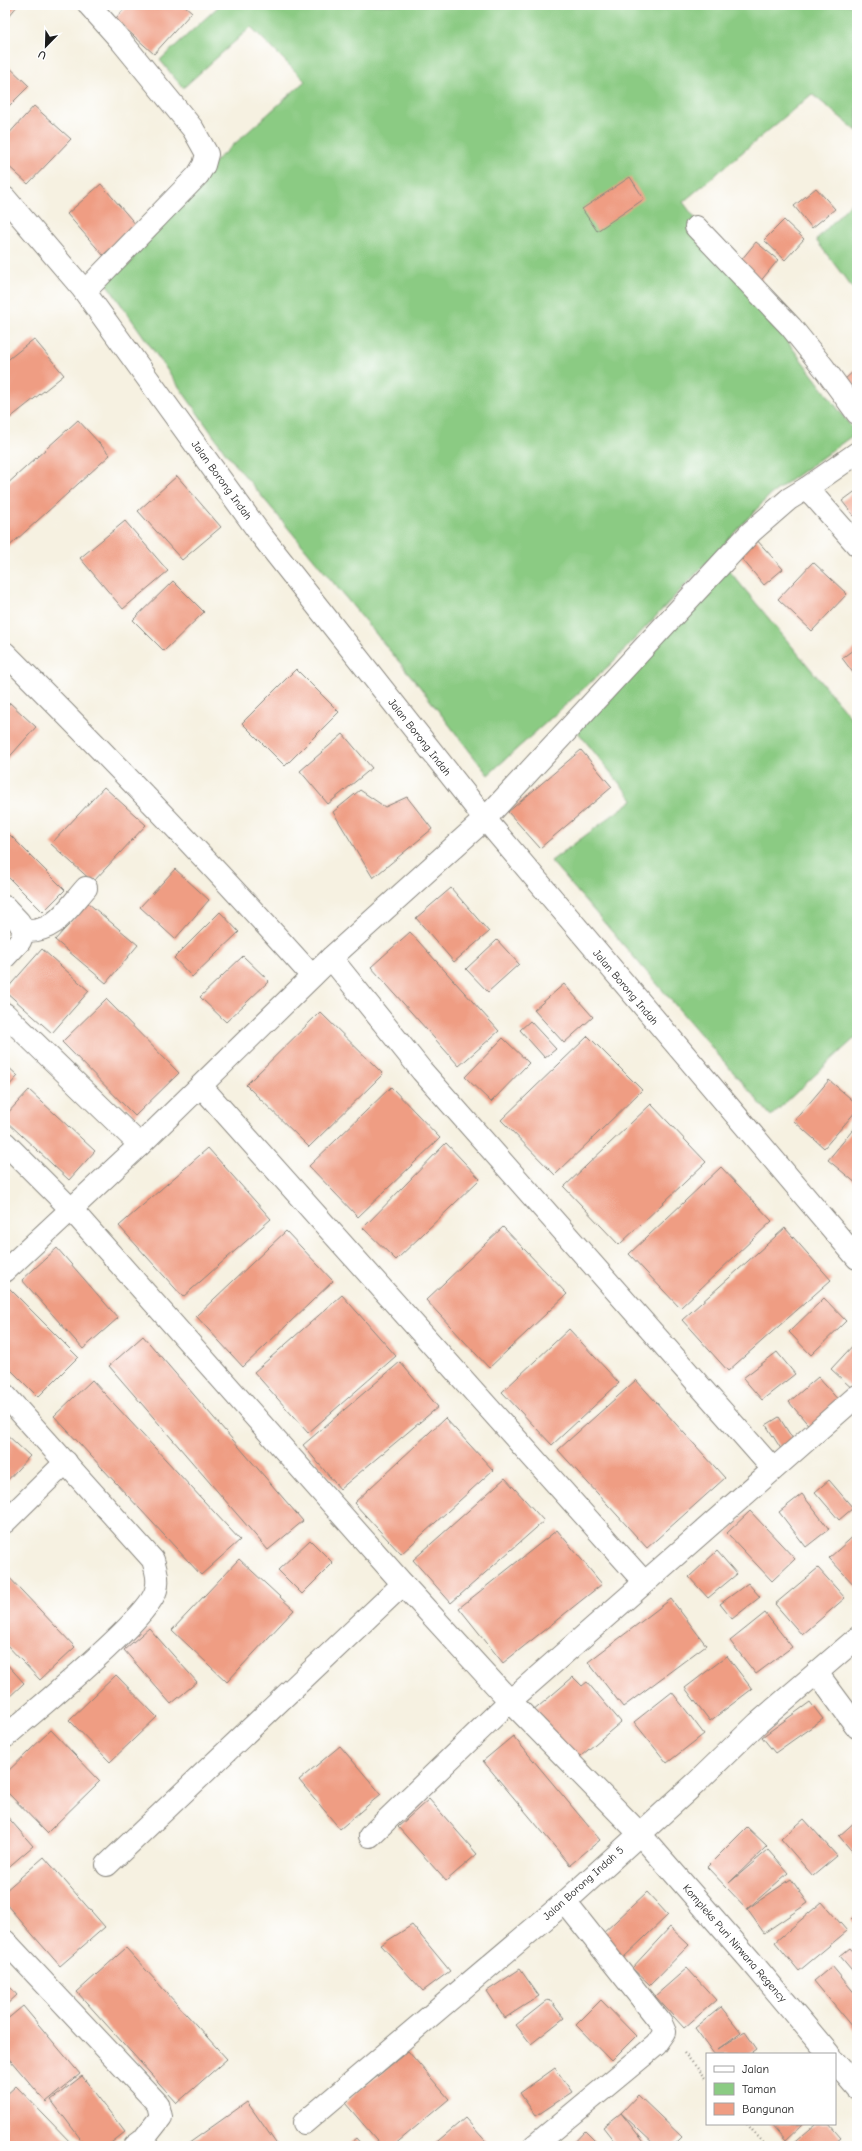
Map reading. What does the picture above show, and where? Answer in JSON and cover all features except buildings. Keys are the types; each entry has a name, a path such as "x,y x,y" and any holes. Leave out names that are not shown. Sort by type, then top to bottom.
{"street":[{"path":"85,291 198,175 204,166 207,154 193,129 122,42 89,5"},
{"name":"Jalan Borong Indah","path":"5,198 85,291 261,535 485,820 856,1256"},
{"path":"696,227 791,327 824,368 857,413"},
{"path":"5,1271 140,1145 331,958 485,820 751,532 789,499 857,453"},
{"path":"807,488 857,545"},
{"path":"5,653 241,896 312,976"},
{"path":"24,931 38,932 53,925 86,888"},
{"path":"5,907 19,922 24,931"},
{"path":"5,957 20,941 24,931"},
{"path":"331,958 427,1076 773,1468"},
{"path":"5,1014 140,1145"},
{"path":"201,1086 644,1582"},
{"name":"Kompleks Puri Nirwana Regency","path":"5,1143 71,1209 403,1584 510,1701 639,1833 750,1960 828,2053"},
{"path":"5,1395 153,1560 157,1575 156,1592 143,1612 118,1638 5,1737"},
{"path":"370,1836 510,1701 773,1468 857,1396"},
{"path":"5,1522 66,1462"},
{"path":"107,1865 403,1584"},
{"name":"Jalan Borong Indah 5","path":"304,2123 565,1902 696,1782 758,1722 857,1638"},
{"path":"817,1673 857,1726"},
{"path":"534,2146 656,2045 665,2032 661,2023 565,1902"},
{"path":"5,1941 158,2104 161,2116 144,2140 135,2146"},
{"path":"836,2063 857,2088"}],"path":[{"path":"747,2125 766,2146"}],"green space":[{"path":"220,5 857,5 857,131 812,94 683,202 856,433 770,495 613,662 488,775 420,687 225,452 101,276 212,164 305,81 251,27 183,88 160,60"},
{"path":"857,197 857,294 816,240"},
{"path":"727,568 857,725 857,1036 771,1116 551,861 633,800 573,726"}]}
